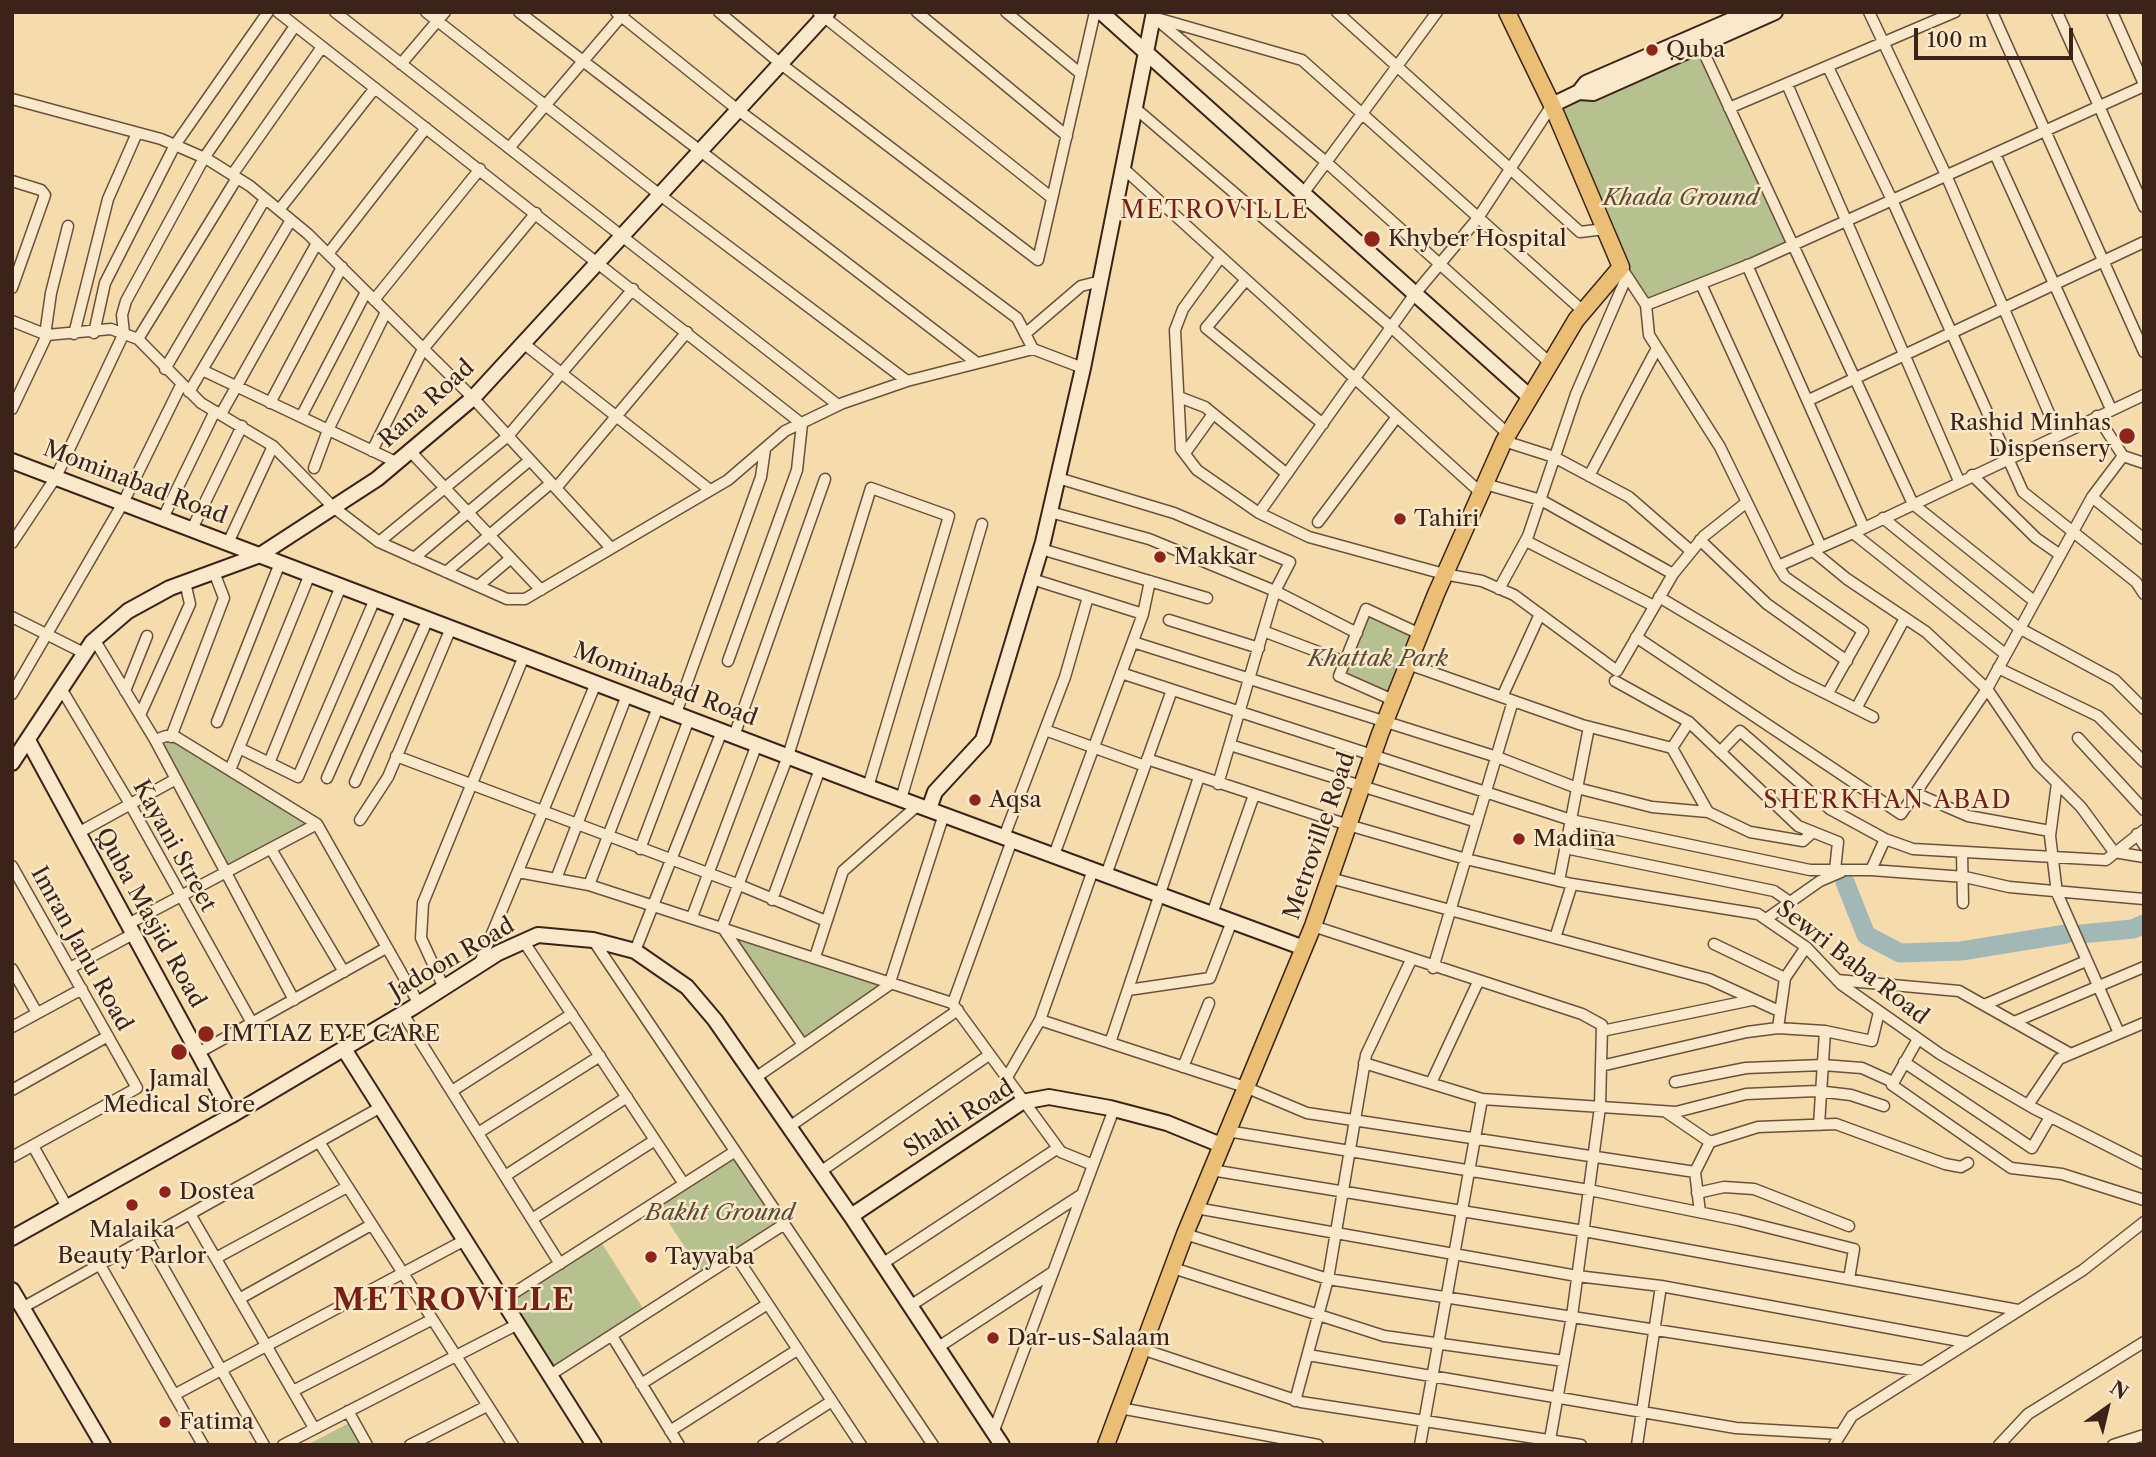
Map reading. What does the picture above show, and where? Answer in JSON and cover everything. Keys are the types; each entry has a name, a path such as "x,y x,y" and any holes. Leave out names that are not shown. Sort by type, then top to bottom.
{"main road":[{"path":"1507,12 1552,105 1624,272"},
{"name":"Metroville Road","path":"1106,1445 1185,1234 1313,926 1385,722 1444,574 1506,438 1550,363 1583,311 1624,272"}],"street":[{"path":"94,333 105,283 175,145 268,12"},
{"path":"278,12 802,424"},
{"path":"335,12 838,405"},
{"path":"426,12 660,195 907,381"},
{"path":"401,64 445,12"},
{"path":"519,12 977,363"},
{"path":"719,12 781,64 1038,260 1095,12"},
{"path":"917,12 1067,136"},
{"path":"1006,12 1081,74"},
{"path":"1101,12 1530,397"},
{"path":"1337,12 1580,232 1605,229"},
{"path":"1699,41 1750,12"},
{"path":"1259,513 1414,295 1478,218 1552,105 1579,92 1586,83 1775,12"},
{"path":"1869,12 1947,175 2058,434"},
{"path":"1729,108 1955,12"},
{"path":"1992,12 2048,131 2144,352"},
{"path":"2057,12 2144,207"},
{"path":"1646,305 1793,245 2144,85 2112,12"},
{"path":"509,148 620,13 738,110 1017,318 1033,349"},
{"path":"823,14 1052,198"},
{"name":"Rana Road","path":"12,763 29,742 94,639 128,611 185,582 260,555 396,463 472,398 781,64 823,14"},
{"path":"815,957 843,871 923,807 983,740 1050,512 1083,368 1154,14"},
{"path":"1154,14 1302,60 1583,311"},
{"path":"1154,14 1326,162 1550,363"},
{"path":"1302,195 1398,65 1431,14"},
{"path":"12,543 56,477 124,333 122,314 125,301 204,158 295,26"},
{"path":"1699,41 1913,504 2034,601"},
{"path":"138,339 235,177 322,47"},
{"path":"1828,67 1892,200 2023,492 2136,582 2144,594"},
{"path":"1787,84 1959,481"},
{"path":"279,210 375,88"},
{"path":"13,101 137,132 175,145 204,158 265,199 342,267 472,398 611,548"},
{"path":"1135,108 1391,327 1506,438 1554,457 1629,497 1691,551"},
{"path":"328,254 426,128"},
{"path":"74,334 107,200 137,132"},
{"path":"1995,154 2111,409"},
{"path":"301,417 370,296 480,169"},
{"path":"1123,169 1354,381 1483,488 1541,500 1673,573"},
{"path":"12,181 41,190 45,195 12,288"},
{"path":"165,369 265,199"},
{"path":"372,451 423,349 536,214"},
{"path":"12,694 185,389 202,369 291,220"},
{"path":"12,409 46,335 51,293 68,226"},
{"path":"1809,400 2144,242"},
{"path":"163,518 218,413 237,386 317,243"},
{"path":"1220,258 1183,309 1175,330 1181,449 1197,470 1259,513 1309,537 1444,574 1482,581 1540,614 1617,671 1673,573 1700,540 1747,502"},
{"path":"1747,265 1864,528"},
{"path":"270,402 342,267"},
{"path":"1624,272 1646,305 1648,335 1720,447 1778,566 1785,576 1863,631 1828,693"},
{"path":"1499,589 1526,541 1576,394 1624,272"},
{"path":"1025,334 1081,286 1101,281"},
{"path":"1245,281 1206,328 1322,424"},
{"path":"1701,284 1817,549 1847,579 1926,632 1987,689 2023,744 2081,807 2114,852 2144,857"},
{"path":"379,542 508,436 632,289"},
{"path":"314,468 328,430 386,312"},
{"path":"12,321 46,335 94,333 111,329 138,339 185,389 218,413 273,446 333,508 379,542 507,599 525,599 541,590 728,480 785,431 838,405 907,381 1033,349 1083,368"},
{"path":"446,572 553,485 618,415 687,332"},
{"path":"523,343 618,415 710,490"},
{"path":"1589,476 1657,348"},
{"path":"202,369 396,463"},
{"path":"1778,566 2144,395"},
{"path":"1178,397 1205,407 1287,474"},
{"path":"1185,453 1213,414"},
{"path":"2097,416 2123,456 2144,463"},
{"path":"1318,522 1396,418"},
{"path":"729,662 797,470 802,424"},
{"path":"192,529 242,426"},
{"path":"228,543 273,446"},
{"path":"639,849 761,477 765,449"},
{"path":"410,451 541,590"},
{"path":"1636,637 1901,814 1987,689 2071,532 2092,497 2123,456"},
{"path":"414,558 530,460"},
{"name":"Mominabad Road","path":"12,461 820,769 1304,948"},
{"path":"1972,475 2036,538 2059,554"},
{"path":"1058,478 1174,513 1290,562 1275,591 1219,784"},
{"path":"635,951 671,861 728,734 825,479"},
{"path":"722,927 788,756 871,488 949,516 868,787"},
{"path":"2092,497 2144,539"},
{"path":"1050,512 1149,539 1275,591 1356,633"},
{"path":"1883,518 2020,628 2115,680 2144,709"},
{"path":"901,799 982,524"},
{"path":"1853,533 2005,654"},
{"path":"1700,540 1767,604 1847,660"},
{"path":"1526,541 1657,601 1873,717"},
{"path":"1041,549 1207,598"},
{"path":"478,586 511,558"},
{"path":"217,722 280,563"},
{"path":"171,737 224,598 214,572"},
{"path":"230,770 310,574"},
{"path":"1032,579 1143,614"},
{"path":"1054,855 1143,614 1150,581"},
{"path":"140,715 190,604 185,582"},
{"path":"269,763 341,586"},
{"path":"789,1127 955,1007 1008,838 1065,677 1088,597"},
{"path":"239,748 298,777 375,599"},
{"path":"327,778 402,609"},
{"path":"1394,700 1339,676 1366,609 1420,634"},
{"path":"1433,968 1497,757 1508,699 1540,614"},
{"path":"12,617 84,653"},
{"path":"1857,707 1905,618"},
{"path":"355,782 428,620"},
{"path":"1169,621 1258,648"},
{"path":"360,820 388,777 451,628"},
{"path":"1263,631 1345,662"},
{"path":"125,691 146,636"},
{"path":"94,639 155,740 294,1000"},
{"path":"1132,642 1497,757 1577,788 1652,807 1707,812 1750,832 1803,841 1813,832"},
{"path":"444,988 421,938 423,903 524,656"},
{"path":"1408,664 1589,727 1672,748 1707,812"},
{"path":"1998,668 2098,716 2144,762"},
{"path":"1121,673 1571,820 1810,870 1871,870 1965,877 2009,887 2057,893 2144,898"},
{"path":"1615,681 1689,722 1798,826 1838,842 1840,870"},
{"path":"478,965 596,683"},
{"name":"Kayani Street","path":"61,690 130,804 251,1023"},
{"path":"1006,1079 1040,1020 1146,762 1172,690"},
{"path":"556,878 627,695"},
{"path":"589,885 659,707"},
{"path":"1672,748 1689,722"},
{"path":"1559,881 1589,727"},
{"name":"Sewri Baba Road","path":"1045,730 1095,749 1199,777 1348,825 1466,859 1572,884 1758,914 1806,947 1837,980 1918,1039 2028,1105 2144,1164"},
{"path":"1720,752 1740,731 1829,809 1885,839 1913,849 2106,860 2140,832 2144,845"},
{"path":"155,740 171,737 317,824 419,1004"},
{"path":"2078,738 2144,810"},
{"name":"Quba Masjid Road","path":"29,742 232,1115"},
{"path":"692,917 757,744"},
{"path":"1230,745 1477,822"},
{"path":"396,756 608,838 707,872 827,921"},
{"path":"772,900 820,769"},
{"path":"1110,1043 1199,777"},
{"path":"78,833 176,779"},
{"path":"2057,783 2050,831 2057,893 2119,1033"},
{"path":"1915,793 1968,816 2050,831"},
{"path":"1212,914 1254,795"},
{"path":"755,1078 891,982 944,814"},
{"path":"69,968 180,897 317,824"},
{"path":"1871,870 1885,839"},
{"path":"1565,848 1774,891 1790,902"},
{"path":"271,849 344,972"},
{"path":"1962,852 1965,877 1963,903"},
{"name":"Imran Janu Road","path":"12,866 137,1088 33,1146"},
{"path":"1766,919 1840,870"},
{"path":"518,872 589,885 654,904 891,982 955,1007 1058,1148 1093,1165"},
{"path":"1330,878 1709,979 1779,1011"},
{"path":"1555,938 1572,884"},
{"path":"1128,990 1210,978 1232,921"},
{"path":"1313,926 1433,968 1582,1014 1602,1025 1600,1107 1594,1155 1572,1317 1549,1442"},
{"path":"722,927 803,1045"},
{"name":"Jadoon Road","path":"12,1238 232,1115 403,1014 478,965 538,935 593,940 635,951 687,986 851,1216 997,1439"},
{"path":"593,940 933,1445"},
{"path":"524,942 684,1184"},
{"path":"1714,944 1785,978"},
{"path":"1778,1028 1785,978 1806,947"},
{"path":"198,1053 386,948"},
{"path":"1295,1401 1328,1279 1364,1063 1411,960"},
{"path":"1984,1005 2086,961"},
{"path":"2014,1022 2144,967"},
{"path":"12,969 37,1013"},
{"path":"1837,980 1959,991 2069,1053"},
{"path":"1431,1083 1478,982"},
{"path":"12,1027 82,989"},
{"path":"1602,1031 1754,1000"},
{"path":"1183,1067 1209,1003"},
{"path":"1601,1066 1747,1032 1778,1028 1825,1031 1872,1041 1879,1012"},
{"path":"403,1014 560,1264"},
{"path":"452,1091 572,1014"},
{"path":"1040,1020 1245,1087 1307,1113 1695,1172"},
{"path":"2028,1105 2059,1059 2144,1023"},
{"path":"1819,1125 1825,1031"},
{"path":"12,1090 108,1036"},
{"path":"1918,1039 1892,1085 2011,1168 2062,1174 2144,1200"},
{"path":"344,1049 594,1445"},
{"path":"820,1172 989,1055"},
{"path":"478,1133 600,1056"},
{"path":"1904,1062 2032,1148 2050,1117"},
{"path":"1364,1063 1482,1098 1676,1112 1746,1094 1821,1092 1866,1098 1884,1106"},
{"path":"1675,1082 1746,1068 1823,1065 1862,1068 1893,1082"},
{"path":"505,1176 627,1097"},
{"name":"Shahi Road","path":"851,1216 1022,1102 1049,1097 1114,1109 1224,1138"},
{"path":"1420,1445 1482,1098"},
{"path":"22,1308 381,1107"},
{"path":"997,1439 1053,1272 1114,1109"},
{"path":"1665,1112 1710,1142"},
{"path":"1700,1212 1695,1172 1710,1142 1758,1127 1836,1124 1945,1164 1961,1167 1968,1163"},
{"path":"1224,1138 1348,1151 1589,1190 1700,1212 1854,1249 1849,1279"},
{"path":"532,1219 655,1140"},
{"path":"318,1142 513,1445"},
{"path":"12,1157 33,1146 67,1207"},
{"path":"882,1264 1058,1148"},
{"path":"503,1300 734,1152"},
{"path":"1211,1170 1584,1230 2018,1310"},
{"path":"216,1258 347,1186"},
{"path":"1698,1193 1724,1187 1754,1189 1849,1226"},
{"path":"910,1306 1082,1195"},
{"path":"1196,1208 1577,1276 1661,1286 1965,1342"},
{"path":"190,1214 314,1429"},
{"path":"1834,1445 1852,1416 1965,1342 2083,1270 2144,1222"},
{"path":"550,1375 783,1224"},
{"path":"239,1299 372,1225"},
{"path":"1185,1234 1328,1279 1920,1371"},
{"path":"147,1239 264,1445"},
{"path":"174,1395 465,1240"},
{"path":"736,1256 861,1445"},
{"path":"100,1265 203,1445"},
{"path":"1172,1268 1384,1336 1564,1361"},
{"path":"937,1348 1053,1272"},
{"path":"1637,1445 1661,1286"},
{"path":"12,1290 103,1445"},
{"path":"641,1384 766,1305"},
{"path":"293,1391 431,1320"},
{"path":"283,1445 518,1324"},
{"path":"611,1336 679,1445"},
{"path":"1999,1445 2028,1414 2144,1342"},
{"path":"1142,1349 1295,1401 1581,1445"},
{"path":"670,1431 797,1350"},
{"path":"1308,1355 1736,1427 1840,1434"},
{"path":"763,1445 832,1401"},
{"path":"410,1445 487,1406"},
{"path":"1120,1408 1290,1442 1318,1445"},
{"path":"348,1411 367,1445"},
{"path":"2113,1445 2133,1442 2144,1435"}],"green space":[{"name":"Khada Ground","path":"1696,37 1792,244 1646,303 1628,278 1556,107"},
{"name":"Khattak Park","path":"1366,609 1420,634 1393,700 1339,676"},
{"path":"166,736 317,824 227,872 155,740"},
{"path":"722,927 890,982 803,1045"},
{"name":"Bakht Ground","path":"734,1152 783,1224 704,1276 655,1202"},
{"path":"599,1239 646,1313 550,1375 503,1300"},
{"path":"353,1421 366,1445 307,1445"}],"waterway":[{"path":"1845,882 1866,935 1900,953 1961,951 2066,934"},
{"path":"2081,934 2133,929 2144,924"}],"place":[{"name":"Quba","path":"1652,50"},
{"name":"Khyber Hospital","path":"1372,239"},
{"name":"Rashid Minhas Dispensery","path":"2127,436"},
{"name":"Tahiri","path":"1400,519"},
{"name":"Makkar","path":"1160,557"},
{"name":"Aqsa","path":"975,800"},
{"name":"Madina","path":"1519,839"},
{"name":"IMTIAZ EYE CARE","path":"206,1034"},
{"name":"Jamal Medical Store","path":"179,1052"},
{"name":"Dostea","path":"165,1192"},
{"name":"Malaika Beauty Parlor","path":"132,1205"},
{"name":"Tayyaba","path":"651,1257"},
{"name":"Dar-us-Salaam","path":"993,1338"},
{"name":"Fatima","path":"165,1422"}],"district":[{"name":"METROVILLE","path":"1215,211"},
{"name":"SHERKHAN ABAD","path":"1888,801"},
{"name":"METROVILLE","path":"454,1301"}]}
